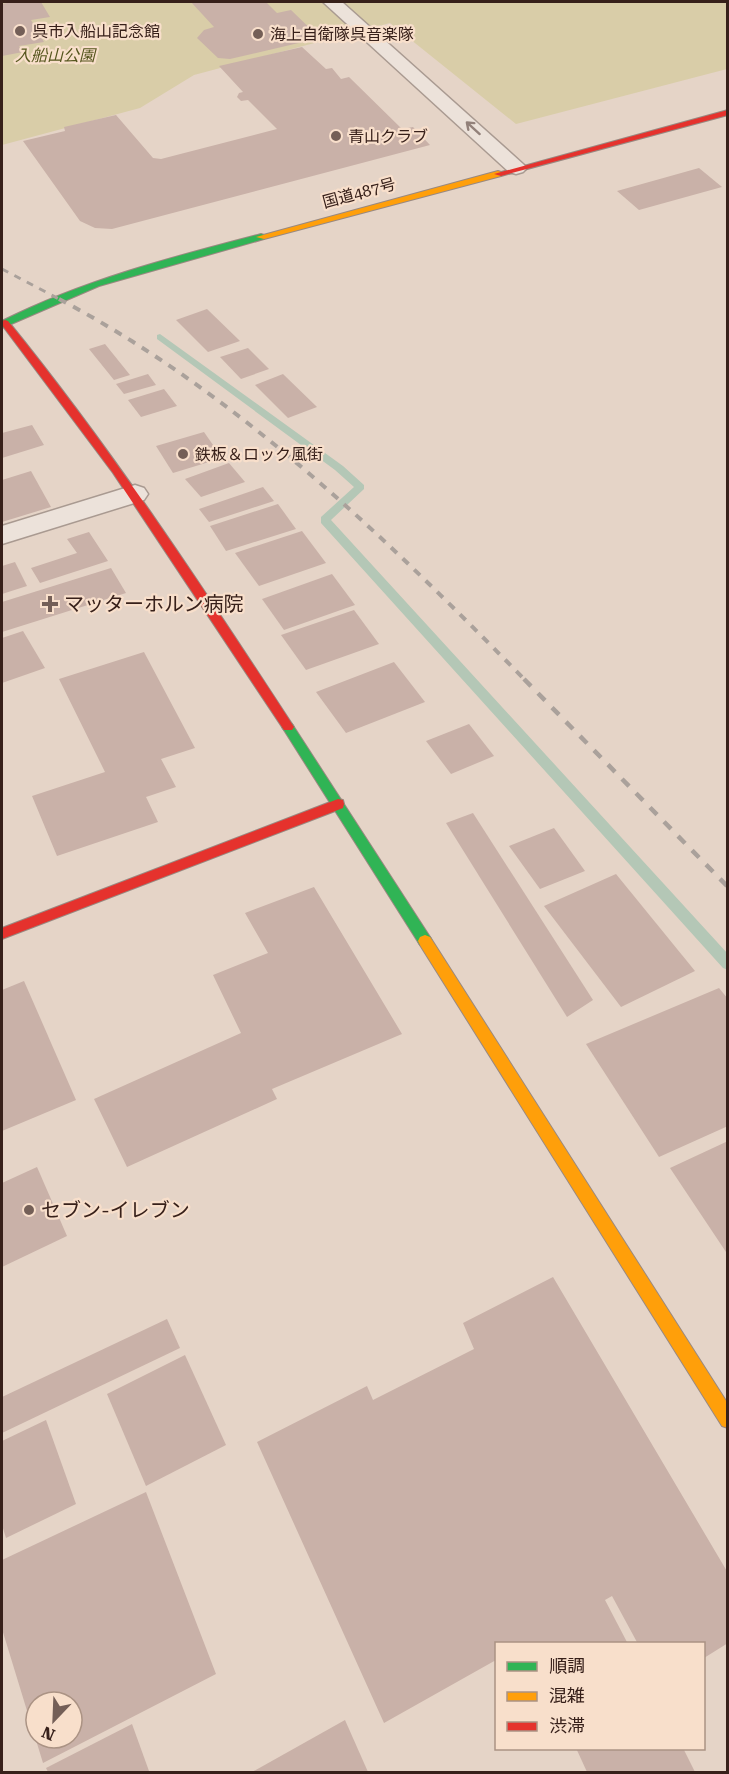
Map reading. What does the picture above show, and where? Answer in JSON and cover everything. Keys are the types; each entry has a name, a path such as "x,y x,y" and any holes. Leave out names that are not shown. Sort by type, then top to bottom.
{"main road":[{"name":"国道487号","path":"2,322 104,279 728,111"},
{"path":"2,322 48,373 135,494 338,804 728,1420"},
{"path":"2,934 338,804"}],"street":[{"path":"332,2 516,168"},
{"path":"2,535 135,494"}],"green space":[{"name":"入船山公園","path":"2,2 727,2 727,69 516,124 390,23 194,75 140,108 2,145"}],"building":[{"name":"呉市入船山記念館","path":"41,2 50,17 31,20 44,42 19,46 23,52 2,56 2,4"},
{"name":"海上自衛隊呉音楽隊","path":"191,2 266,2 277,13 291,10 320,38 230,59 218,58 197,38 204,30 214,27"},
{"name":"青山クラブ","path":"302,47 326,69 332,68 341,79 349,77 402,129 413,127 430,145 112,229 95,228 80,221 23,141 65,131 64,127 116,115 153,158 161,159 277,129 248,100 241,101 237,97 243,92 219,66"},
{"path":"699,168 722,187 639,210 617,191"},
{"path":"207,309 240,341 208,352 176,320"},
{"path":"105,344 130,375 114,380 89,349"},
{"path":"248,348 269,369 241,379 220,357"},
{"path":"148,374 156,385 124,394 116,384"},
{"path":"283,374 317,407 288,418 255,385"},
{"path":"164,389 177,406 141,417 128,400"},
{"path":"32,425 44,445 2,458 2,433"},
{"path":"204,432 222,458 173,473 156,446"},
{"path":"229,463 245,482 201,497 185,479"},
{"path":"31,471 51,507 2,522 2,480"},
{"path":"263,487 274,501 209,522 199,509"},
{"path":"278,504 296,529 226,551 210,526"},
{"path":"302,531 326,563 259,586 235,553"},
{"path":"89,532 108,561 40,583 31,568 77,553 67,539"},
{"path":"15,562 27,586 2,594 2,566"},
{"path":"111,568 126,593 2,632 2,602"},
{"path":"332,574 355,605 284,630 262,599"},
{"path":"354,610 379,644 306,670 281,635"},
{"path":"23,631 45,668 2,683 2,638"},
{"path":"144,652 195,748 161,759 176,787 146,797 158,822 57,856 32,796 105,772 59,679"},
{"path":"394,662 425,702 346,733 316,692"},
{"path":"469,724 494,756 451,774 426,741"},
{"path":"473,813 593,1000 567,1017 446,823"},
{"path":"554,828 585,871 540,889 509,846"},
{"path":"616,874 695,971 621,1007 544,906"},
{"path":"314,887 402,1034 272,1089 277,1099 127,1167 94,1099 241,1033 213,975 268,953 245,913"},
{"path":"24,981 76,1100 2,1131 2,990"},
{"path":"719,988 728,999 728,1126 659,1157 586,1044"},
{"path":"728,1141 728,1255 670,1168"},
{"name":"セブン-イレブン","path":"37,1167 67,1236 2,1267 2,1183"},
{"path":"553,1277 728,1573 728,1643 705,1657 705,1642 637,1642 612,1596 605,1600 627,1642 495,1642 495,1661 384,1723 257,1442 367,1386 373,1400 474,1349 463,1323"},
{"path":"167,1319 180,1348 2,1433 2,1397"},
{"path":"185,1355 226,1445 146,1486 107,1394"},
{"path":"46,1420 76,1504 6,1538 2,1525 2,1441"},
{"path":"146,1492 216,1674 84,1742 84,1690 24,1690 24,1701 2,1629 2,1560"},
{"path":"345,1720 368,1772 252,1772"},
{"path":"132,1724 149,1771 48,1772 46,1768"},
{"path":"39,1750 68,1750 43,1763"},
{"path":"577,1750 684,1750 695,1772 587,1772"}],"waterway":[{"path":"160,337 339,468 360,487 325,520 728,964"}],"railway":[{"path":"2,269 61,300"},
{"path":"59,299 124,336 187,378 248,423 363,521 525,680"},
{"path":"524,679 728,887"}],"traffic: fast":[{"path":"2,325 64,296 128,273 261,237"},
{"path":"288,727 425,941"}],"traffic: slow":[{"path":"261,237 498,174"},
{"path":"425,941 728,1420"}],"traffic: jam":[{"path":"498,174 728,112"},
{"path":"5,323 44,371 117,470 288,727"},
{"path":"2,934 338,804"}],"place":[{"name":"呉市入船山記念館","path":"20,31"},
{"name":"海上自衛隊呉音楽隊","path":"258,34"},
{"name":"青山クラブ","path":"336,136"},
{"name":"鉄板＆ロック風街","path":"183,454"},
{"name":"マッターホルン病院","path":"50,604"},
{"name":"セブン-イレブン","path":"29,1210"}]}
